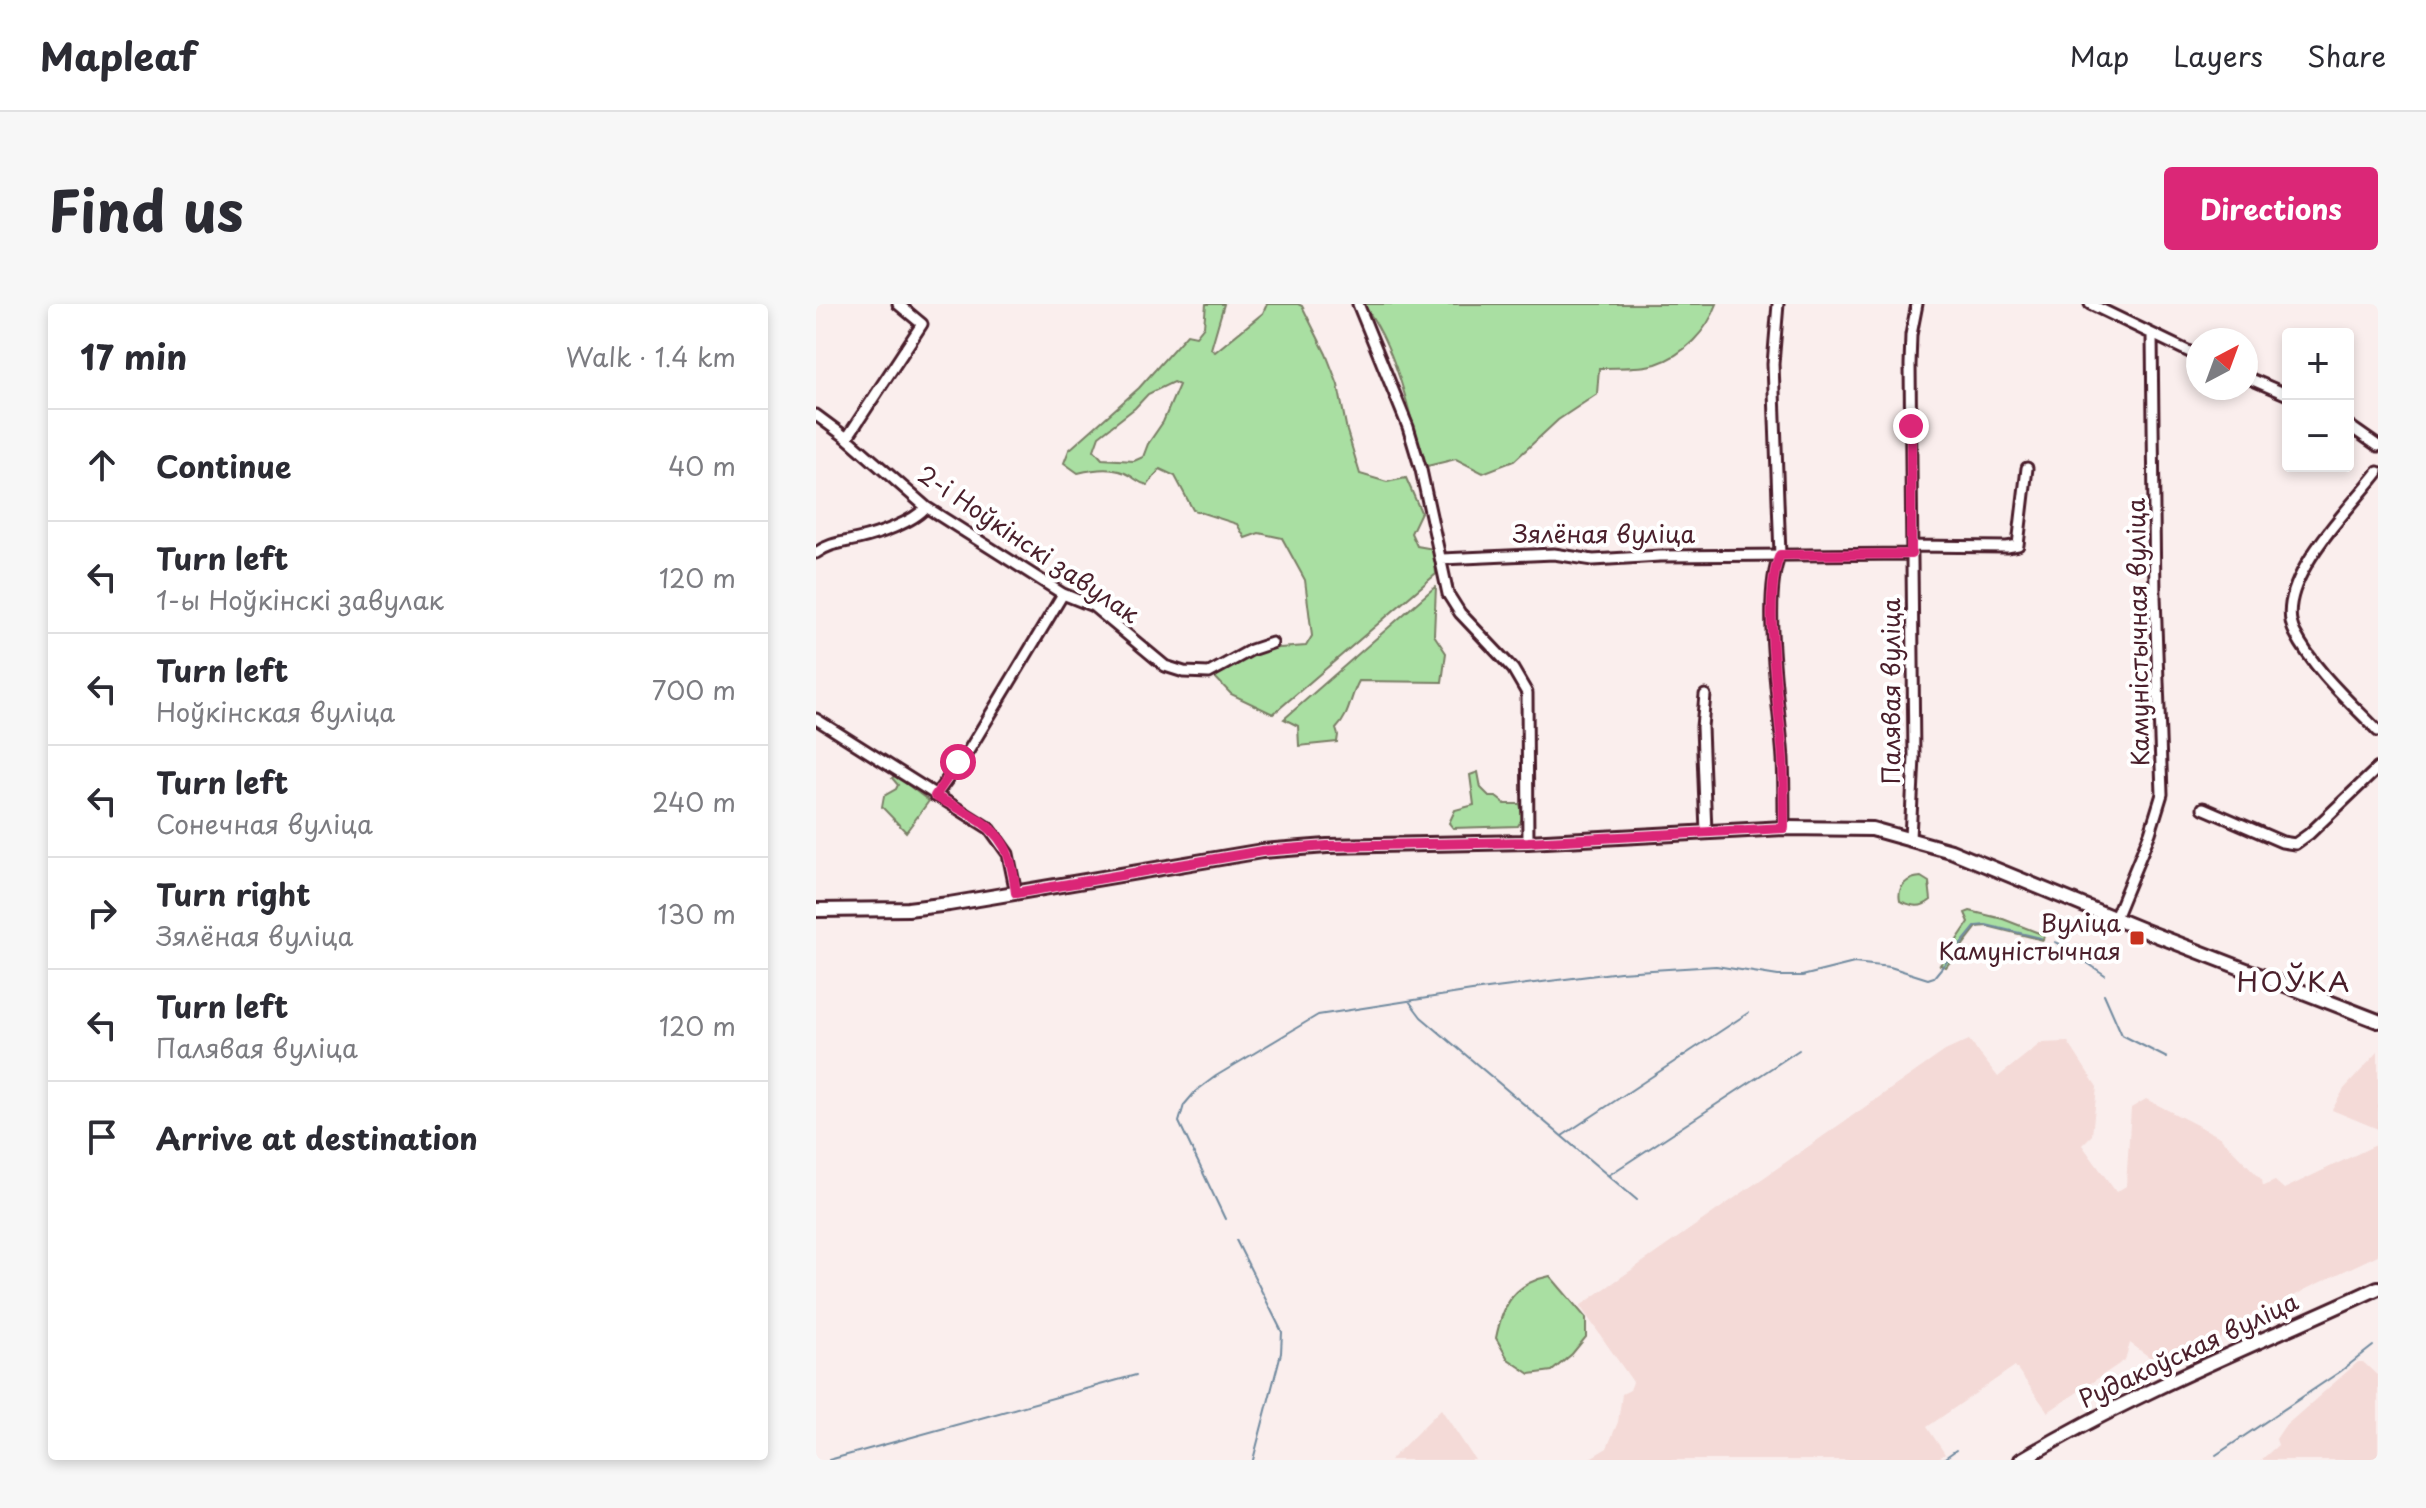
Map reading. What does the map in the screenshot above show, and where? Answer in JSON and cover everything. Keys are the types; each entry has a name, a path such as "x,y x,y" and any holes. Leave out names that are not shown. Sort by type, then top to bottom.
{"main road":[{"path":"816,910 908,909 1262,851 1327,846 1528,842 1784,828 1872,829 1951,851 2378,1021"},
{"name":"Рудакоўская вуліца","path":"2021,1460 2073,1429 2163,1383 2378,1288"}],"street":[{"path":"847,438 922,324 898,304"},
{"path":"1358,304 1408,427 1448,594 1460,613 1513,669 1527,693 1528,842"},
{"path":"1778,304 1773,364 1780,555 1774,568 1773,621 1783,758 1784,828"},
{"name":"Палявая вуліца","path":"1910,838 1914,757 1910,365 1911,335 1917,304"},
{"path":"2090,304 2186,351"},
{"name":"Камуністычная вуліца","path":"2115,918 2150,833 2162,794 2155,596 2152,336"},
{"path":"2258,382 2282,392"},
{"name":"2-і Ноўкінскі завулак","path":"816,415 926,507 1063,594 1093,606 1165,666 1184,672 1209,673 1251,650 1272,643"},
{"path":"2354,429 2378,446"},
{"name":"Зялёная вуліца","path":"1442,559 1554,554 1593,560 2007,547 2018,545 2027,468"},
{"path":"2378,472 2312,555 2293,588 2289,604 2294,631 2308,655 2378,731"},
{"path":"816,553 838,541 875,534 921,514 926,507"},
{"path":"935,796 969,750 1063,594"},
{"path":"1705,695 1702,727 1706,832"},
{"path":"816,719 980,822 997,836 1008,854 1016,893"},
{"path":"2203,808 2282,842 2295,844 2378,768"}],"shaded area":[{"path":"1969,1040 1998,1077 2041,1043 2068,1042 2097,1087 2092,1135 2082,1145 2116,1192 2126,1186 2131,1108 2146,1099 2220,1137 2262,1180 2263,1186 2275,1181 2284,1189 2378,1144 2378,1255 2306,1289 2265,1313 2261,1310 2207,1347 2163,1367 2130,1343 2125,1360 2048,1412 2015,1366 1927,1427 1945,1454 1936,1460 1587,1460 1607,1448 1618,1422 1622,1394 1630,1390 1633,1382 1580,1306 1945,1051"},
{"path":"2378,1052 2378,1129 2332,1110 2344,1089"},
{"path":"2358,1362 2363,1362 2378,1376 2378,1460 2261,1460 2278,1445 2276,1439 2284,1427"},
{"path":"1441,1409 1475,1460 1390,1460"}],"green space":[{"path":"1206,304 1224,304 1211,349 1215,352 1263,313 1267,304 1302,306 1338,385 1360,474 1387,482 1406,478 1421,512 1411,533 1417,546 1434,549 1436,574 1273,714 1231,694 1212,674 1266,649 1306,646 1312,636 1305,580 1282,538 1259,533 1245,538 1237,524 1193,510 1175,476 1160,469 1148,485 1118,471 1078,473 1064,463 1069,450 1139,388 1187,334 1196,336 1204,326","holes":["1173,382 1179,385 1143,457 1134,461 1102,459 1094,450 1099,436 1148,394"]},
{"path":"1363,304 1717,304 1707,324 1676,355 1642,367 1599,368 1597,394 1558,420 1514,461 1483,473 1456,459 1423,467 1393,361 1375,321"},
{"path":"1436,586 1434,635 1446,653 1442,682 1359,681 1345,717 1336,729 1337,742 1299,746 1298,726 1284,719"},
{"path":"1478,772 1481,788 1490,797 1496,797 1505,804 1520,804 1523,817 1518,826 1453,828 1449,823 1455,810 1474,805 1470,775"},
{"path":"895,775 929,801 906,832 882,807 884,796 898,785 892,778"},
{"path":"1921,877 1929,882 1931,900 1916,906 1900,901 1904,884"},
{"path":"1970,911 2003,919 2044,935 2043,940 1987,926 1977,927 1946,967 1940,965 1969,922 1965,913"},
{"path":"1550,1276 1586,1318 1586,1337 1552,1371 1530,1374 1508,1359 1496,1338 1502,1315 1512,1296 1528,1284"}],"waterway":[{"path":"1225,1219 1179,1122 1184,1105 1216,1076 1318,1015 1620,972 1716,966 1778,976 1802,976 1854,963 1890,967 1928,979 1934,977 1976,926 1986,925 2041,938"},
{"path":"2055,942 2060,944"},
{"path":"2086,962 2105,975"},
{"path":"2104,994 2122,1035 2167,1058"},
{"path":"1409,1001 1421,1017 1637,1200"},
{"path":"1562,1136 1748,1013"},
{"path":"1609,1175 1799,1050"},
{"path":"1236,1240 1282,1332 1281,1353 1253,1460"},
{"path":"2216,1455 2373,1346"},
{"path":"829,1460 1136,1375"},
{"path":"1942,1460 1956,1450"}],"place":[{"name":"Вуліца Камуністычная","path":"2137,938"}],"district":[{"name":"НОЎКА","path":"2294,982"}],"route":[{"path":"958,762 935,796 980,822 997,836 1008,854 1016,893 1262,851 1327,846 1528,842 1784,828 1783,758 1773,621 1774,568 1780,555 1911,554 1911,426"}]}
